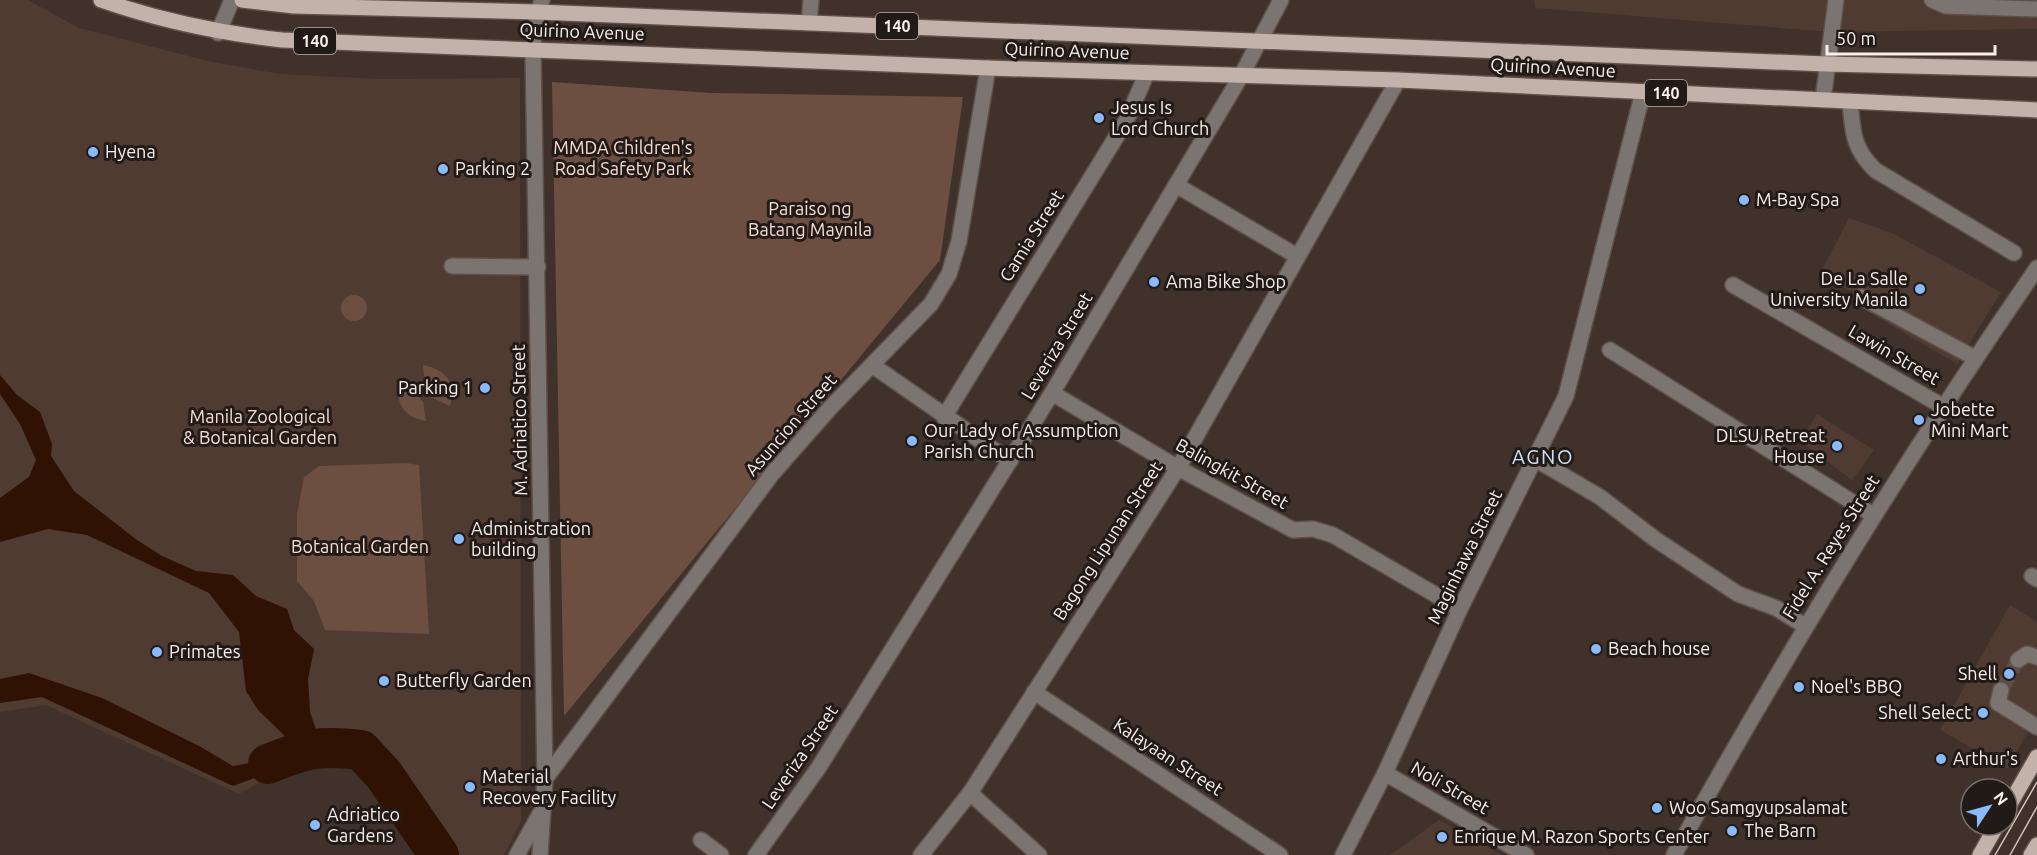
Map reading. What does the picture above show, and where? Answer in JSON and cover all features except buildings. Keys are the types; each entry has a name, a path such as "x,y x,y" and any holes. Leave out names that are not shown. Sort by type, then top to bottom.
{"main road":[{"name":"Quirino Avenue","path":"101,0 150,18 218,33 282,40 988,68 1398,80 2037,110"},
{"name":"Quirino Avenue","path":"242,0 294,6 539,6 809,23 1826,64 2037,69"},
{"path":"2019,788 2037,757"},
{"path":"1980,855 1991,837"},
{"path":"2031,855 2037,845"}],"street":[{"path":"218,33 232,0"},
{"path":"809,23 811,0"},
{"name":"Leveriza Street","path":"761,853 819,767 1052,393 1241,76 1281,0"},
{"path":"1823,100 1836,0"},
{"path":"1932,0 1946,6 2037,9"},
{"name":"M. Adriatico Street","path":"539,6 534,27 533,49 545,779 541,811 540,855"},
{"name":"Asuncion Street","path":"545,779 772,474 931,303 949,274 968,198 988,68"},
{"name":"Camia Street","path":"944,417 1126,121 1147,73"},
{"name":"Bagong Lipunan Street","path":"921,855 970,793 1178,468 1398,80"},
{"name":"Maginhawa Street","path":"1343,855 1385,773 1460,609 1566,396 1643,92"},
{"path":"1850,101 1854,142 1863,158 1875,170 2014,253"},
{"path":"1176,185 1290,252"},
{"path":"452,266 538,267"},
{"name":"Fidel A. Reyes Street","path":"1674,855 1805,626 1942,406 2037,268"},
{"name":"Lawin Street","path":"1732,285 1942,406"},
{"path":"1861,297 1975,358"},
{"path":"1610,350 1874,515"},
{"path":"872,364 944,417 1010,460"},
{"name":"Balingkit Street","path":"1052,393 1178,468 1293,530 1313,529 1333,535 1460,609"},
{"path":"1535,459 1600,497 1655,539 1738,594 1776,608 1805,626"},
{"path":"2018,660 2027,654 2037,657"},
{"path":"2001,690 1998,703 2037,727"},
{"name":"Kalayaan Street","path":"1034,692 1280,855"},
{"name":"Noli Street","path":"1385,773 1526,855"},
{"path":"970,793 1040,855"},
{"name":"M. Adriatico Street","path":"517,855 541,811"},
{"path":"701,840 722,855"}],"shaded area":[{"name":"Manila Zoological & Botanical Garden","path":"0,0 28,0 79,28 208,61 280,74 378,79 520,78 521,821 504,855 456,855 415,793 364,742 316,735 291,742 295,763 239,794 46,705 0,712"},
{"path":"1534,0 2037,0 2037,29 1831,32 1535,8"},
{"name":"De La Salle University Manila","path":"1849,218 1892,233 2001,292 1957,364 1865,310 1855,293 1819,276"},
{"path":"0,375 17,395 40,412 52,444 51,456 74,491 137,540 162,556 196,571 233,575 256,596 287,609 294,630 314,649 308,679 310,712 325,757 295,763 233,786 42,697 0,703 0,679 29,673 102,698 199,746 233,766 256,762 291,742 258,710 246,691 239,632 209,593 87,535 48,529 0,542 0,498 29,477 36,460 20,424 0,394"},
{"name":"DLSU Retreat House","path":"1817,414 1874,450 1852,480 1801,442"},
{"path":"2010,605 2037,622 2037,714 2008,769 1940,730"},
{"name":"Enrique M. Razon Sports Center","path":"1439,820 1502,855 1390,855"}],"green space":[{"name":"Paraiso ng Batang Maynila","path":"552,82 712,93 963,97 940,260 564,716"},
{"path":"354,295 363,299 367,308 363,317 354,321 345,317 341,308 345,299"},
{"path":"423,365 438,370 448,379 452,391 450,406 431,397 432,392 425,386"},
{"path":"400,381 417,390 417,395 423,402 426,421 412,416 402,408 398,396"},
{"name":"Botanical Garden","path":"406,463 419,465 429,634 325,630 314,601 297,581 297,514 304,477 319,466"}],"waterway":[{"path":"268,764 313,749 361,750 384,775 439,855"}],"tunnel":[{"path":"2001,690 2018,660"}],"tram line":[{"path":"1995,855 2037,782"},
{"path":"2010,855 2037,807"}],"place":[{"name":"Jesus Is Lord Church","path":"1099,118"},
{"name":"Hyena","path":"93,152"},
{"name":"Parking 2","path":"443,169"},
{"name":"M-Bay Spa","path":"1744,200"},
{"name":"Ama Bike Shop","path":"1154,282"},
{"name":"De La Salle University Manila","path":"1920,289"},
{"name":"Parking 1","path":"485,388"},
{"name":"Jobette Mini Mart","path":"1919,420"},
{"name":"Our Lady of Assumption Parish Church","path":"912,441"},
{"name":"DLSU Retreat House","path":"1837,446"},
{"name":"Administration building","path":"459,539"},
{"name":"Beach house","path":"1596,649"},
{"name":"Primates","path":"157,652"},
{"name":"Shell","path":"2009,674"},
{"name":"Butterfly Garden","path":"384,681"},
{"name":"Noel's BBQ","path":"1799,687"},
{"name":"Shell Select","path":"1983,713"},
{"name":"Arthur's","path":"1941,759"},
{"name":"Material Recovery Facility","path":"470,787"},
{"name":"Woo Samgyupsalamat","path":"1657,808"},
{"name":"Adriatico Gardens","path":"315,825"},
{"name":"The Barn","path":"1732,831"},
{"name":"Enrique M. Razon Sports Center","path":"1442,837"}],"district":[{"name":"AGNO","path":"1543,457"}],"park label":[{"name":"MMDA Children's Road Safety Park","path":"623,158"}]}
